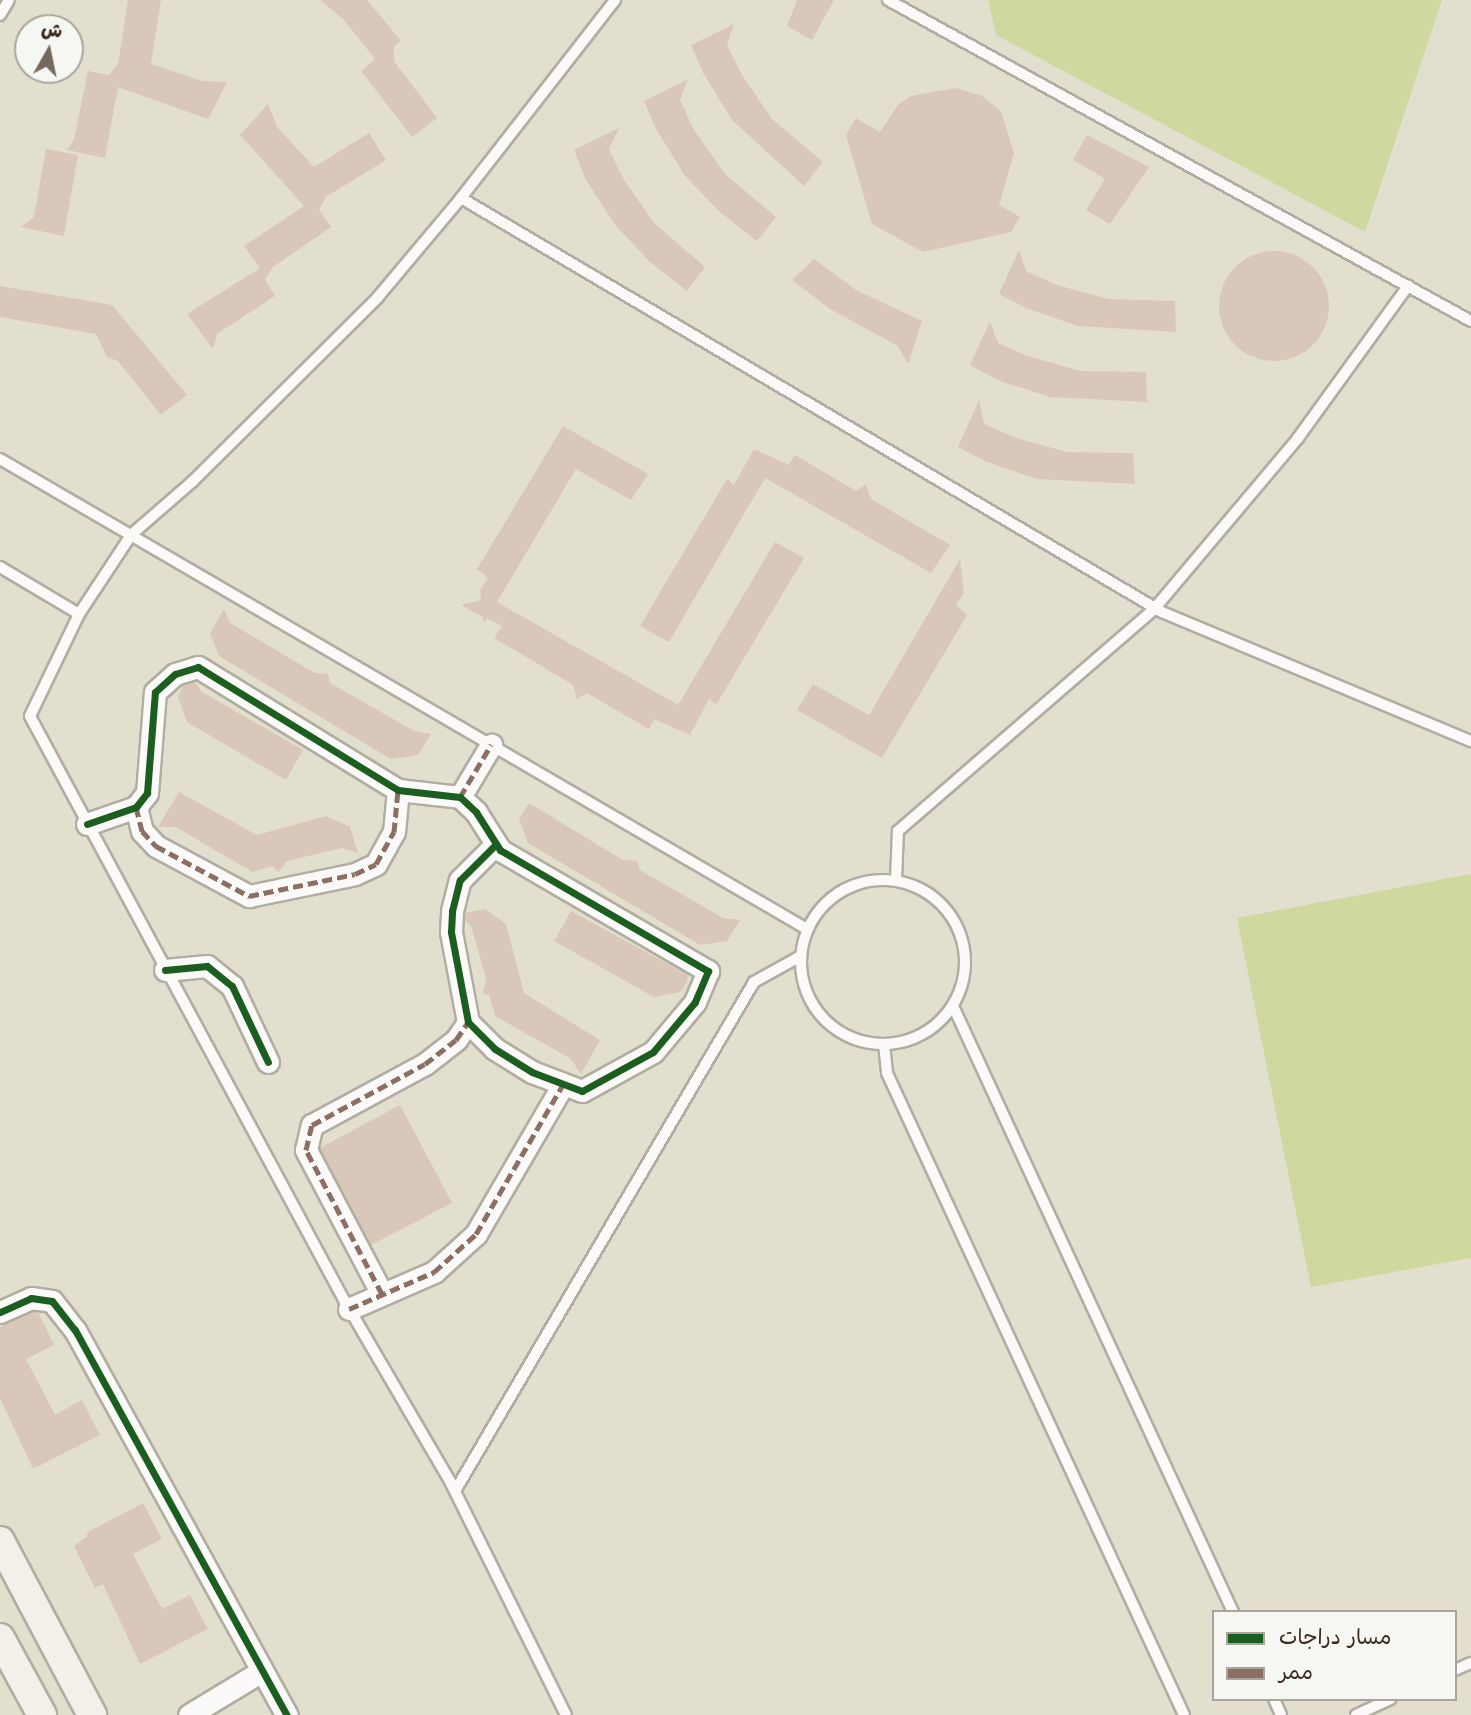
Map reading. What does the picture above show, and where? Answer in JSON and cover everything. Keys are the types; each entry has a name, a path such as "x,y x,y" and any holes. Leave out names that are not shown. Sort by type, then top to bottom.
{"main road":[{"path":"0,1541 92,1715"},
{"path":"0,1638 42,1715"}],"street":[{"path":"87,824 136,807 147,793 155,692 175,674 198,667 398,790 460,797 476,812 496,844 708,971 695,1002 653,1052 582,1091 562,1086 495,1049 468,1022 451,932 452,911 460,880 496,844"},
{"path":"460,797 491,745"},
{"path":"136,807 142,831 156,846 249,896 355,874 376,864 394,832 398,790"},
{"path":"166,970 207,966 232,986 268,1062"},
{"path":"382,1294 306,1150 312,1125 425,1064 456,1040 468,1022"},
{"path":"349,1309 434,1272 476,1234 562,1086"},
{"path":"0,1312 31,1298 52,1301 75,1330 287,1715"},
{"path":"188,1715 262,1671"}],"lane":[{"path":"0,15 9,0"},
{"path":"566,1715 455,1491 349,1309 30,716 79,614 131,535 192,482 378,297 461,198 615,0"},
{"path":"888,0 1471,321"},
{"path":"461,198 1155,608 1471,741"},
{"path":"896,880 898,831 1155,608 1298,438 1408,286"},
{"path":"0,459 807,929"},
{"path":"0,567 79,614"},
{"path":"869,880 896,880 922,889 944,905 959,928 965,968 953,1006 923,1033 884,1044 857,1040 833,1027 814,1007 803,983 800,956 807,929 822,906 843,890 869,880"},
{"path":"455,1491 754,982 800,956"},
{"path":"953,1006 1232,1610"},
{"path":"884,1044 887,1073 1184,1715"},
{"path":"1356,1715 1387,1701"}],"green space":[{"path":"988,0 1442,0 1365,232 996,35"},
{"path":"1471,874 1471,1258 1311,1287 1237,918"}],"building":[{"path":"128,0 161,0 151,64 202,81 227,82 208,119 118,87 105,158 67,150 74,139 88,71 109,75 118,64"},
{"path":"320,0 367,0 401,41 394,46 394,61 437,118 412,137 361,71 375,59 344,20"},
{"path":"797,0 834,0 812,40 787,26"},
{"path":"734,24 727,45 742,75 772,119 823,162 804,186 732,120 703,73 691,45"},
{"path":"688,79 680,100 694,130 725,174 776,217 757,241 720,212 685,176 656,129 644,101"},
{"path":"956,88 982,96 1001,111 1014,153 999,205 1020,217 1011,232 923,252 872,224 846,135 856,118 880,132 898,105 911,96"},
{"path":"268,104 277,127 314,167 369,133 386,160 326,197 319,210 331,227 273,267 265,280 275,296 217,334 213,349 187,314 260,268 244,246 304,206 240,135"},
{"path":"619,128 609,149 624,180 655,224 705,267 687,291 650,262 615,225 585,178 574,150"},
{"path":"1087,135 1149,167 1110,224 1086,210 1105,179 1073,160"},
{"path":"46,149 78,155 64,236 21,227 34,217"},
{"path":"1019,250 1026,271 1057,285 1108,299 1175,301 1176,332 1078,326 1026,308 999,294"},
{"path":"1274,251 1295,255 1313,267 1325,285 1329,306 1325,327 1313,345 1295,357 1274,361 1253,357 1235,345 1223,327 1219,306 1223,285 1235,267 1253,255"},
{"path":"814,259 856,290 922,321 908,364 898,346 830,309 792,280"},
{"path":"0,286 112,305 187,395 161,415 118,361 107,357 96,334 0,317"},
{"path":"990,321 998,343 1028,356 1080,371 1146,372 1147,402 1050,397 997,380 970,365"},
{"path":"979,400 984,424 1016,438 1067,452 1133,453 1135,484 1037,479 985,461 958,447"},
{"path":"563,426 648,474 631,500 576,469 497,602 678,705 775,542 804,558 716,705 709,699 690,735 654,719 649,729 587,693 577,699 573,685 494,638 502,626 487,618 484,623 483,617 461,605 481,600 480,590 488,578 477,569"},
{"path":"754,449 789,465 795,455 856,491 866,484 871,499 950,545 931,573 765,478 669,642 640,626 727,479 734,485"},
{"path":"960,559 964,593 956,605 967,615 882,758 797,710 813,684 869,715"},
{"path":"224,609 230,623 315,673 328,674 330,683 414,731 431,734 418,755 391,759 219,656 210,633"},
{"path":"195,682 202,692 303,750 286,780 187,722 178,697 183,686"},
{"path":"179,792 257,835 326,816 350,827 358,853 342,848 287,861 278,872 273,866 252,872 176,827 158,827"},
{"path":"529,803 623,860 637,861 640,870 723,918 740,920 727,941 700,945 528,843 519,819"},
{"path":"485,909 506,924 524,993 600,1040 581,1074 571,1059 495,1016 489,995 483,994 486,978 471,926 465,920 465,913"},
{"path":"571,911 688,975 687,982 680,992 654,997 554,941"},
{"path":"400,1105 452,1203 371,1245 320,1148"},
{"path":"38,1312 54,1345 26,1359 55,1415 82,1400 100,1435 33,1469 0,1398 0,1327"},
{"path":"143,1503 162,1539 133,1554 162,1609 190,1595 208,1629 140,1664 103,1584 95,1588 74,1546 88,1536 86,1533"}],"marked path":[{"path":"460,797 491,745"},
{"path":"136,807 142,831 156,846 249,896 355,874 376,864 394,832 398,790"},
{"path":"382,1294 306,1150 312,1125 425,1064 456,1040 468,1022"},
{"path":"349,1309 434,1272 476,1234 562,1086"}],"cycle path":[{"path":"87,824 136,807 147,793 155,692 175,674 198,667 398,790 460,797 476,812 500,850 708,971 695,1002 653,1052 582,1091 532,1072 495,1049 468,1022 451,932 452,911 460,880 496,844"},
{"path":"165,970 207,966 232,986 268,1062"},
{"path":"0,1312 31,1298 52,1301 75,1330 287,1715"}]}
